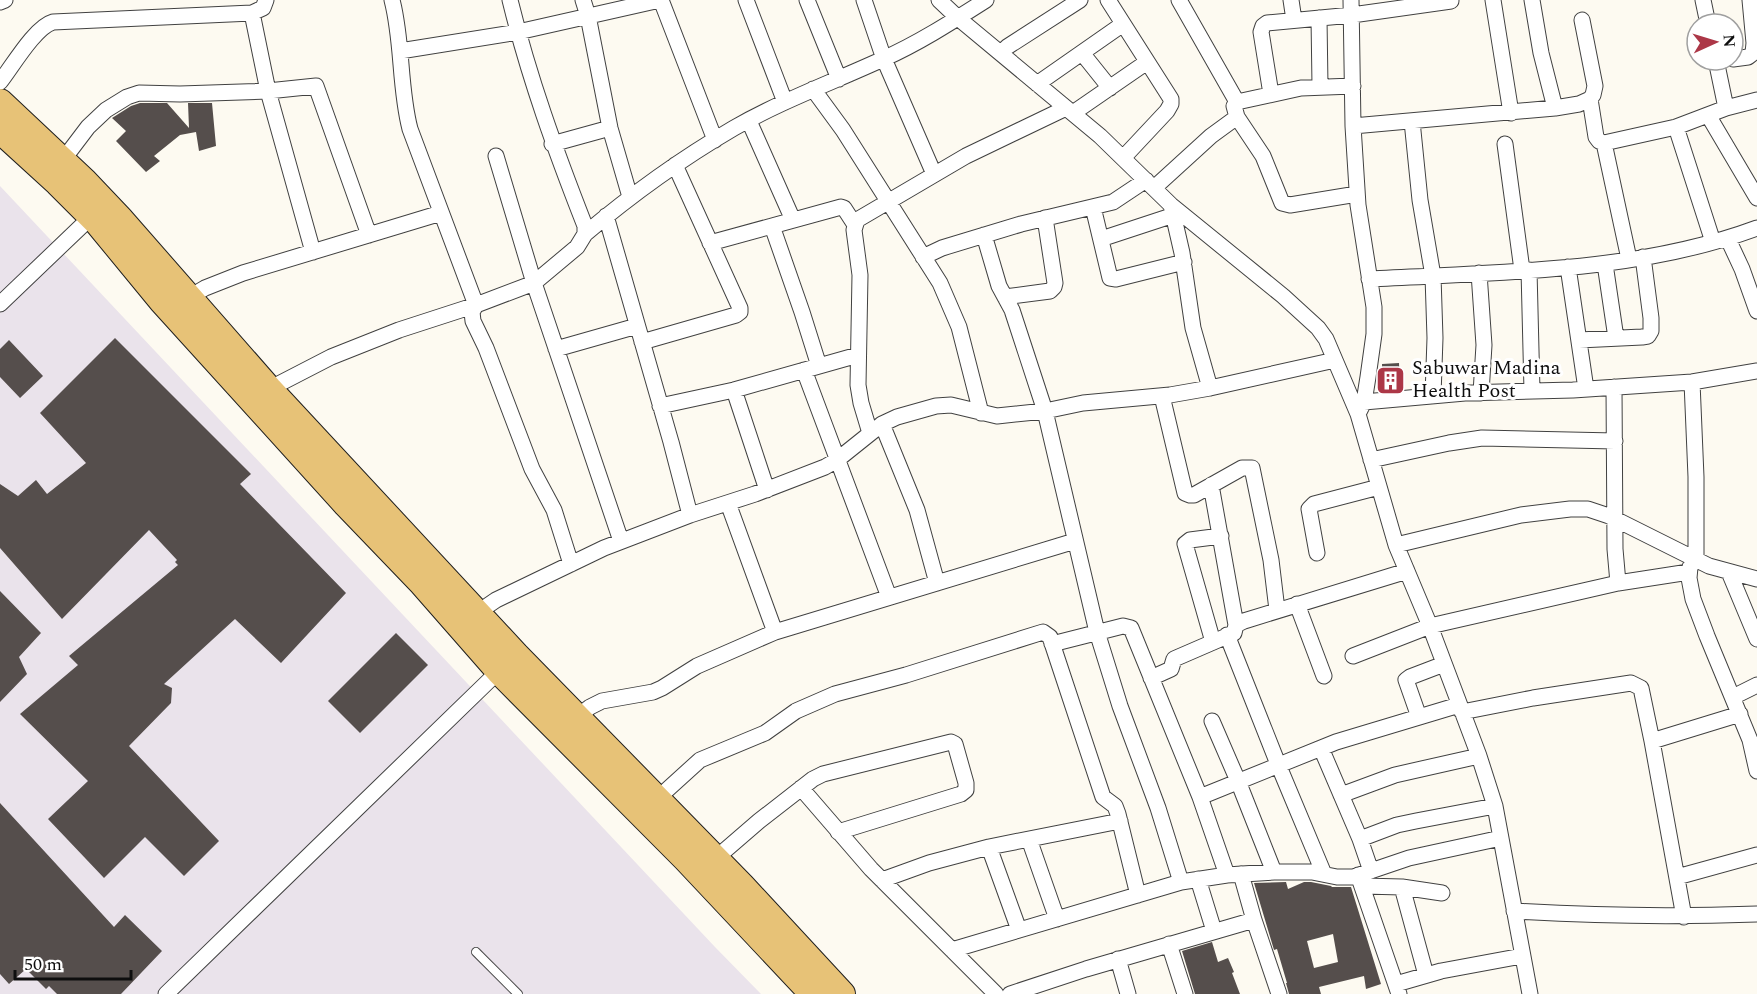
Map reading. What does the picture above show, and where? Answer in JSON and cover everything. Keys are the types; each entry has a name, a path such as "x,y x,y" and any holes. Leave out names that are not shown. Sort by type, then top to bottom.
{"main road":[{"path":"0,102 63,160 91,217 162,301 346,504 421,582 507,663 813,994"},
{"path":"0,130 121,220 269,389 477,613 507,663 577,717 842,994"}],"street":[{"path":"0,2 5,0"},
{"path":"0,82 46,24 252,13 263,8 266,0"},
{"path":"392,0 400,51 405,112 476,305"},
{"path":"510,0 552,144 585,226 585,234"},
{"path":"583,0 610,128 630,197"},
{"path":"400,51 518,32 660,0 715,140"},
{"path":"746,0 785,102"},
{"path":"807,0 839,79"},
{"path":"864,0 884,59 934,174"},
{"path":"939,0 1100,136 1150,184 1172,210 1283,296 1318,328 1326,339 1361,408 1371,460 1396,545 1430,626 1479,756 1495,806 1530,994"},
{"path":"269,389 341,353 399,330 534,283 578,247 585,234 606,216 675,165 715,140 785,102 915,44 986,0"},
{"path":"1007,47 1080,0"},
{"path":"1108,0 1171,99 1167,111 1123,158"},
{"path":"1179,0 1263,156 1282,204 1290,205 1357,194"},
{"path":"1291,0 1294,20"},
{"path":"1494,0 1511,113"},
{"path":"1532,0 1540,53 1555,108"},
{"path":"1745,57 1753,52 1754,43 1750,0"},
{"path":"1271,94 1262,32 1263,26 1267,23 1318,18 1352,8 1451,1"},
{"path":"1352,8 1353,126 1357,194 1374,307 1374,334 1361,408"},
{"path":"252,13 268,91 313,252"},
{"path":"1318,18 1320,86"},
{"path":"1353,126 1555,108 1579,104 1590,99 1595,86 1582,20"},
{"path":"1037,84 1123,24"},
{"path":"1082,53 1110,88"},
{"path":"937,583 917,510 876,428 861,404 858,385 860,275 854,230 857,220 966,156 1069,110 1110,88 1147,62"},
{"path":"1718,72 1726,108"},
{"path":"63,160 88,127 106,110 127,97 139,93 268,91 316,86 369,235"},
{"path":"922,257 942,248 1021,224 1113,202 1150,184 1211,136 1237,109 1271,94 1320,86 1353,86"},
{"path":"813,89 843,130 940,282 959,327 981,413"},
{"path":"1590,99 1596,137 1604,143 1676,127 1726,108 1757,100"},
{"path":"1708,115 1757,198"},
{"path":"749,121 793,220"},
{"path":"1412,121 1420,200 1433,276 1436,338 1432,396"},
{"path":"1676,127 1713,242"},
{"path":"552,144 610,128"},
{"path":"1579,340 1642,337 1648,336 1651,331 1651,318 1636,258 1604,143"},
{"path":"1505,144 1526,270 1533,391"},
{"path":"496,156 534,283 621,541"},
{"path":"642,342 740,312 675,165"},
{"path":"710,243 841,207 855,225"},
{"path":"1093,207 1110,278 1113,280 1184,262"},
{"path":"1101,240 1172,210"},
{"path":"1172,210 1184,262 1193,328 1210,388"},
{"path":"188,298 205,288 243,273 441,213"},
{"path":"606,216 690,515"},
{"path":"0,304 91,217"},
{"path":"1005,297 1050,291 1054,287 1045,218"},
{"path":"772,226 802,312 812,368 837,460 889,597"},
{"path":"1369,279 1605,264 1713,242 1757,228"},
{"path":"984,235 999,286 1012,310 1045,411 1097,632 1181,882"},
{"path":"1728,238 1757,311"},
{"path":"1605,264 1616,338"},
{"path":"1568,267 1586,389"},
{"path":"1479,273 1484,345 1481,393"},
{"path":"476,305 472,312 473,321 486,348 532,469 554,510 571,564"},
{"path":"556,349 637,326"},
{"path":"660,406 734,390 858,355"},
{"path":"477,613 496,600 621,541 825,467 876,428 897,417 936,406 951,405 997,416 1045,411 1083,403 1162,396 1210,388 1335,360"},
{"path":"1361,408 1432,396 1692,382 1757,371"},
{"path":"1692,382 1696,477 1693,565 1689,578 1707,636 1732,697 1754,738 1757,771"},
{"path":"1614,387 1618,583"},
{"path":"734,390 767,489"},
{"path":"1162,396 1185,493 1194,495 1242,468 1252,468 1271,560 1277,610"},
{"path":"1371,460 1449,442 1482,438 1615,441"},
{"path":"1211,485 1221,536 1226,634"},
{"path":"1317,553 1309,509 1314,504 1379,487"},
{"path":"728,503 775,632"},
{"path":"1396,545 1521,515 1588,509 1616,519 1693,565"},
{"path":"1221,536 1190,540 1185,544 1226,634 1324,874"},
{"path":"577,717 602,701 653,692 697,666 775,632 1075,541"},
{"path":"1353,656 1430,626 1693,565 1709,566 1757,579"},
{"path":"1151,678 1171,669 1174,659 1226,634 1244,621 1407,571"},
{"path":"1730,572 1757,639"},
{"path":"1297,604 1324,676"},
{"path":"1053,644 1123,626 1131,628 1200,797 1254,920 1279,994"},
{"path":"657,799 700,760 765,733 796,711 835,694 906,675 1043,632 1050,637 1053,644 1097,784 1103,797 1114,806 1120,821 1138,895"},
{"path":"166,994 507,663"},
{"path":"1419,717 1406,680 1410,676 1444,664"},
{"path":"1200,797 1321,748 1419,717 1460,708 1631,683 1641,688 1684,917"},
{"path":"1732,697 1757,685"},
{"path":"1652,741 1740,714"},
{"path":"1212,721 1274,872"},
{"path":"715,859 759,820 823,774 951,742 955,744 966,783 966,790 961,794 838,832"},
{"path":"1321,748 1360,839 1364,877 1397,989 1426,975 1522,956"},
{"path":"1341,795 1395,775 1479,756"},
{"path":"801,788 882,880 996,994"},
{"path":"1360,839 1407,823 1495,806"},
{"path":"882,880 929,863 989,847 1120,821"},
{"path":"1364,877 1409,858 1501,838"},
{"path":"1029,839 1057,919"},
{"path":"989,847 1019,930"},
{"path":"1677,877 1757,855"},
{"path":"952,950 1181,882 1234,874 1274,872 1324,874 1344,878 1364,877 1402,887 1442,893"},
{"path":"1198,879 1214,931"},
{"path":"1402,887 1426,975"},
{"path":"1514,911 1575,915 1684,917 1757,914"},
{"path":"1010,994 1118,959 1254,920"},
{"path":"1168,944 1185,994"},
{"path":"1118,959 1128,994"}],"lane":[{"path":"477,952 518,994"}],"shaded area":[{"path":"0,186 715,947 761,994 0,994"}],"building":[{"path":"140,103 167,103 189,128 188,103 212,103 216,146 199,151 196,132 180,135 154,156 160,161 146,172 116,141 126,131 112,118"},
{"path":"115,338 251,474 240,484 346,593 281,663 235,619 164,684 172,688 171,703 129,746 219,841 184,876 145,837 104,878 48,819 88,781 20,714 78,665 69,656 178,565 175,562 177,560 149,530 62,619 0,548 0,484 18,496 36,480 47,494 86,463 40,413"},
{"path":"9,340 43,376 20,398 0,377 0,349"},
{"name":"Sabuwar Madina Health Post","path":"1399,363 1400,389 1383,390 1382,364"},
{"path":"0,591 41,633 19,657 27,674 0,702"},
{"path":"396,633 428,665 360,733 328,701"},
{"path":"0,803 114,927 125,915 162,951 121,994 57,994 49,986 46,989 26,969 9,984 0,974"},
{"path":"1286,882 1288,889 1304,882 1332,887 1351,887 1381,984 1366,989 1364,976 1319,987 1321,994 1289,994 1277,949 1274,950 1254,883","holes":["1333,934 1338,962 1314,968 1307,941"]},
{"path":"1212,942 1218,962 1228,958 1240,994 1195,994 1182,951"}],"place":[{"name":"Sabuwar Madina Health Post","path":"1391,380"}]}
